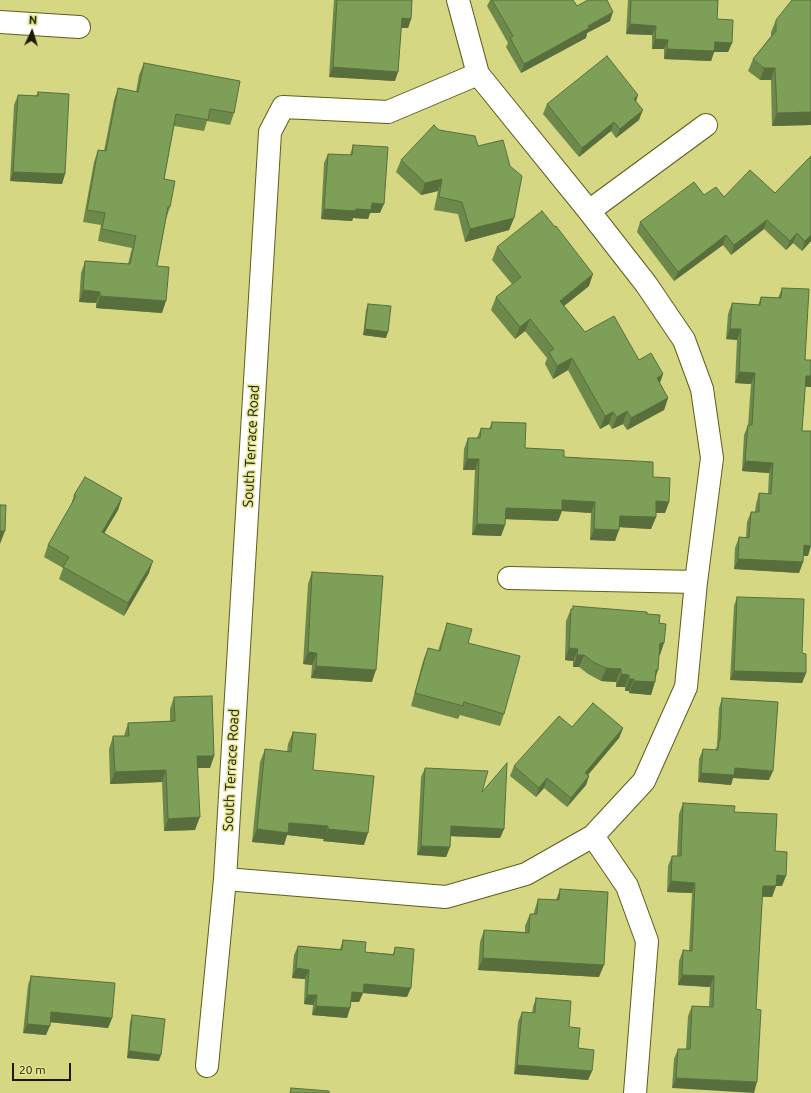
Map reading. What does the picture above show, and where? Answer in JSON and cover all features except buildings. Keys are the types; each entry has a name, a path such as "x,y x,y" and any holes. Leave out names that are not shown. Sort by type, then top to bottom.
{"street":[{"path":"225,879 446,897 526,874 593,836 644,781 686,687 696,582 712,458 702,389 684,340 646,284 478,74 458,0"},
{"path":"0,22 78,27"},
{"name":"South Terrace Road","path":"207,1066 225,879 270,132 284,107 388,112 478,74"},
{"path":"589,211 706,125"},
{"path":"509,578 696,582"},
{"path":"593,836 627,886 647,941 635,1093"}]}
